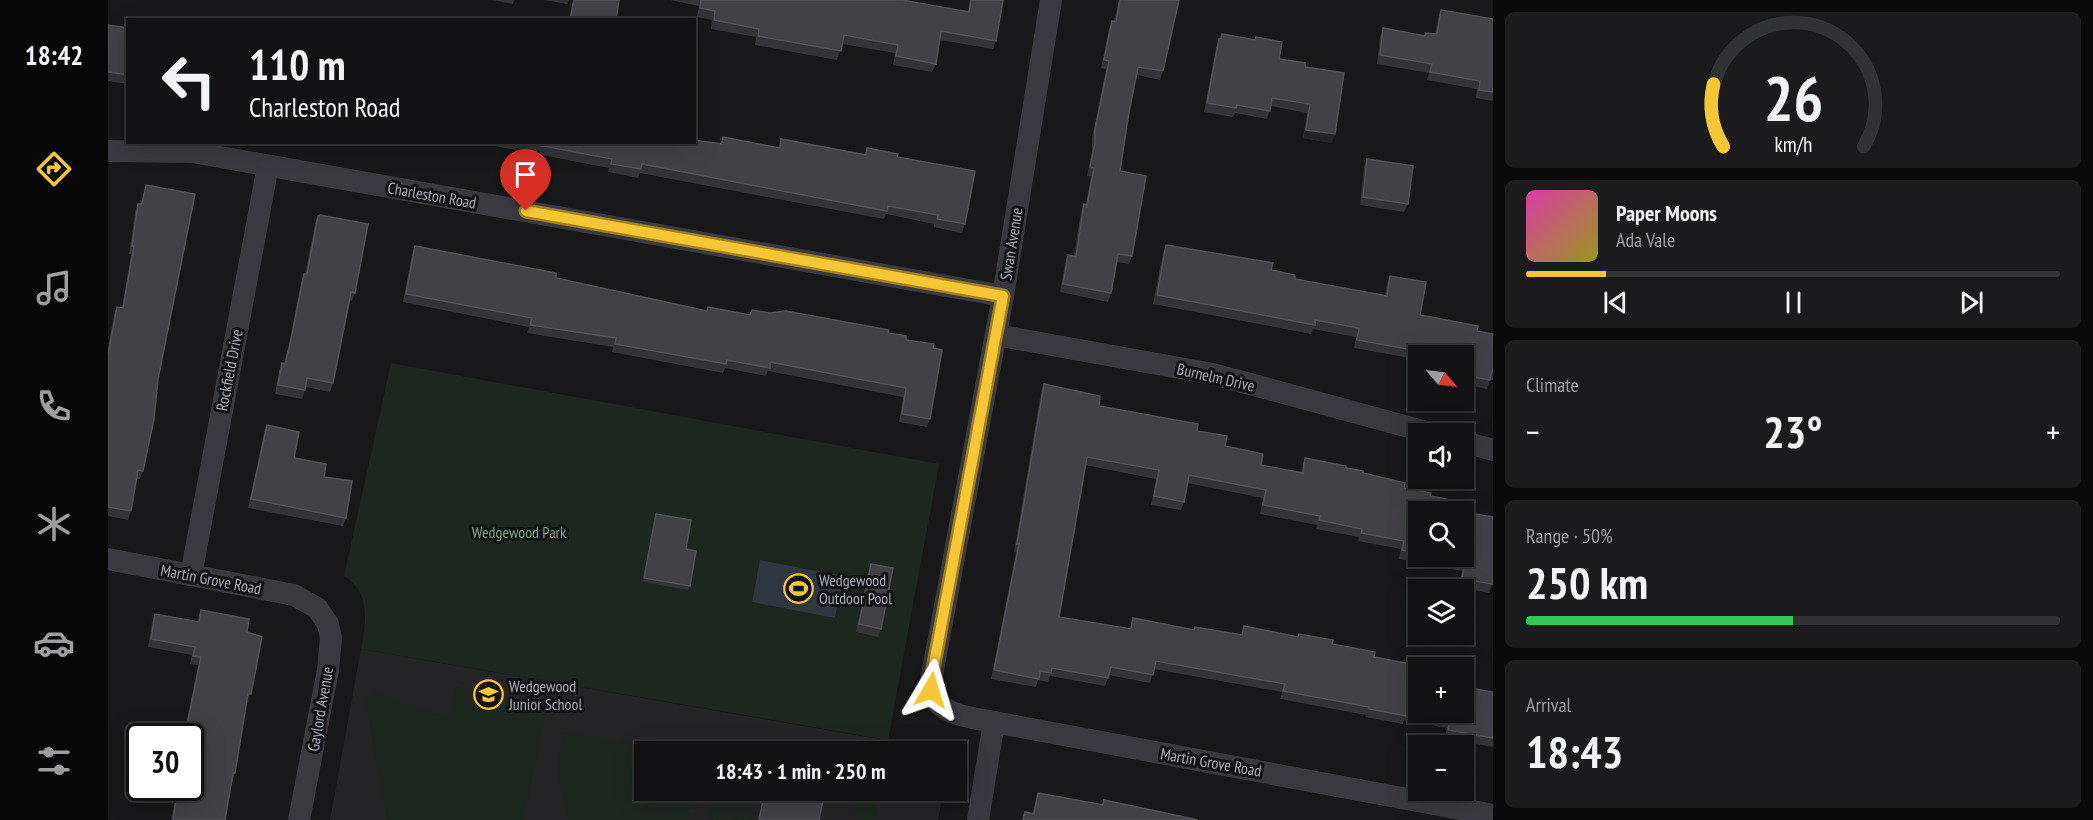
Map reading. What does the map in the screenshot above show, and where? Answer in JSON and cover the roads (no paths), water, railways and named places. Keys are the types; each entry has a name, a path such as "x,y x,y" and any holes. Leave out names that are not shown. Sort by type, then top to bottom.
{"street":[{"name":"Swan Avenue","path":"935,698 931,690 932,675 1003,296 1051,0"},
{"name":"Charleston Road","path":"108,151 192,152 1003,296"},
{"name":"Rockfield Drive","path":"190,575 268,166"},
{"name":"Burnelm Drive","path":"996,335 1214,374 1408,427"},
{"path":"1474,445 1493,450"},
{"name":"Martin Grove Road","path":"108,559 294,595 312,604"},
{"name":"Gaylord Avenue","path":"299,820 328,670 331,638 328,624 312,604"},
{"name":"Martin Grove Road","path":"935,698 944,708 955,713 994,722 1493,814"},
{"path":"978,820 994,722"}],"place":[{"name":"Wedgewood Outdoor Pool","path":"798,589"},
{"name":"Wedgewood Junior School","path":"488,695"}],"park label":[{"name":"Wedgewood Park","path":"519,532"}]}
